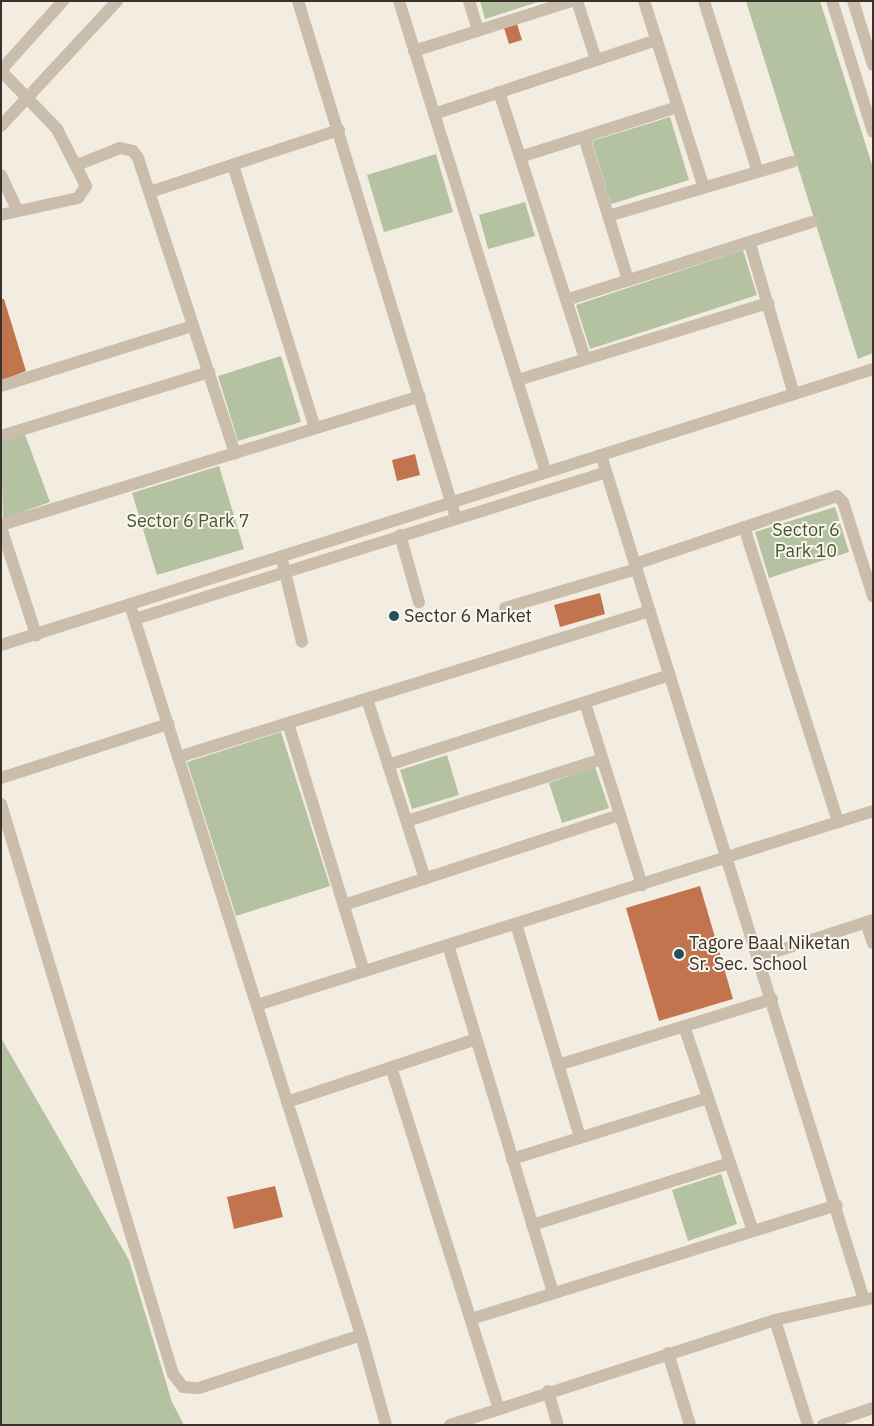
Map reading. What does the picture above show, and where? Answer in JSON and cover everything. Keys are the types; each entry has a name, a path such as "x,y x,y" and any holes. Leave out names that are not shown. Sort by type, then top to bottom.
{"street":[{"path":"1,215 82,195 86,186 61,135 29,96 1,71 63,1"},
{"path":"1,126 117,1"},
{"path":"298,1 339,130 456,518"},
{"path":"398,1 546,472"},
{"path":"469,1 478,31"},
{"path":"414,51 572,1"},
{"path":"576,1 596,60"},
{"path":"644,1 704,188"},
{"path":"704,1 758,172"},
{"path":"832,1 873,132"},
{"path":"853,1 873,65"},
{"path":"434,114 657,40"},
{"path":"499,92 585,359"},
{"path":"520,157 678,107"},
{"path":"150,192 339,130"},
{"path":"584,137 628,280"},
{"path":"76,165 108,150 127,148 138,158 235,453"},
{"path":"608,216 792,162"},
{"path":"233,165 315,428"},
{"path":"1,175 17,210"},
{"path":"566,300 750,244 812,222"},
{"path":"750,244 794,394"},
{"path":"518,380 768,303"},
{"path":"1,386 192,326"},
{"path":"1,646 451,501 873,369"},
{"path":"1,436 209,372"},
{"path":"36,635 1,526 420,396"},
{"path":"450,1425 498,1407 775,1320 869,1299 726,858 601,455"},
{"path":"135,619 606,472"},
{"path":"505,608 636,567 833,496 841,498 873,596"},
{"path":"744,527 838,822"},
{"path":"400,535 419,602"},
{"path":"281,557 302,642"},
{"path":"130,605 361,1335 386,1425"},
{"path":"178,757 650,611"},
{"path":"388,765 670,675"},
{"path":"367,698 425,879"},
{"path":"585,703 642,885"},
{"path":"288,723 364,971"},
{"path":"1,778 168,724"},
{"path":"407,821 602,759"},
{"path":"1,804 173,1374 183,1387 199,1388 361,1335"},
{"path":"257,1005 873,811"},
{"path":"344,905 620,815"},
{"path":"759,957 869,921 873,943"},
{"path":"516,924 580,1138"},
{"path":"448,945 553,1293"},
{"path":"558,1066 772,999"},
{"path":"684,1026 753,1231"},
{"path":"287,1102 476,1039"},
{"path":"391,1067 498,1407"},
{"path":"512,1159 708,1098"},
{"path":"532,1225 730,1164"},
{"path":"471,1319 837,1204"},
{"path":"775,1320 808,1425"},
{"path":"668,1353 690,1425"},
{"path":"548,1391 558,1425"},
{"path":"823,1425 873,1408"}],"green space":[{"path":"480,1 541,1 485,19"},
{"path":"746,1 820,1 873,168 873,353 858,359"},
{"path":"670,117 689,180 611,204 592,141"},
{"path":"436,154 453,212 384,232 367,175"},
{"path":"525,202 535,236 488,249 479,215"},
{"path":"743,250 757,295 590,349 576,305"},
{"path":"281,356 301,422 238,441 218,376"},
{"path":"24,432 50,502 3,519 1,439"},
{"name":"Sector 6 Park 7","path":"219,466 244,549 157,575 132,493"},
{"name":"Sector 6 Park 10","path":"835,507 849,552 769,578 755,532"},
{"path":"281,732 330,886 236,916 187,762"},
{"path":"447,755 459,795 412,809 400,770"},
{"path":"595,767 609,808 562,823 549,783"},
{"path":"1,1038 129,1260 172,1402 184,1425 1,1425"},
{"path":"721,1174 737,1224 688,1241 672,1190"}],"building":[{"path":"517,24 522,40 509,44 504,28"},
{"path":"1,299 4,299 26,371 1,381"},
{"path":"415,454 420,475 397,481 392,460"},
{"path":"600,593 605,614 560,627 554,605"},
{"name":"Tagore Baal Niketan Sr. Sec. School","path":"700,886 733,999 659,1021 626,908"},
{"path":"275,1186 283,1217 234,1229 227,1197"}],"place":[{"name":"Sector 6 Market","path":"394,616"},
{"name":"Tagore Baal Niketan Sr. Sec. School","path":"679,954"}]}
